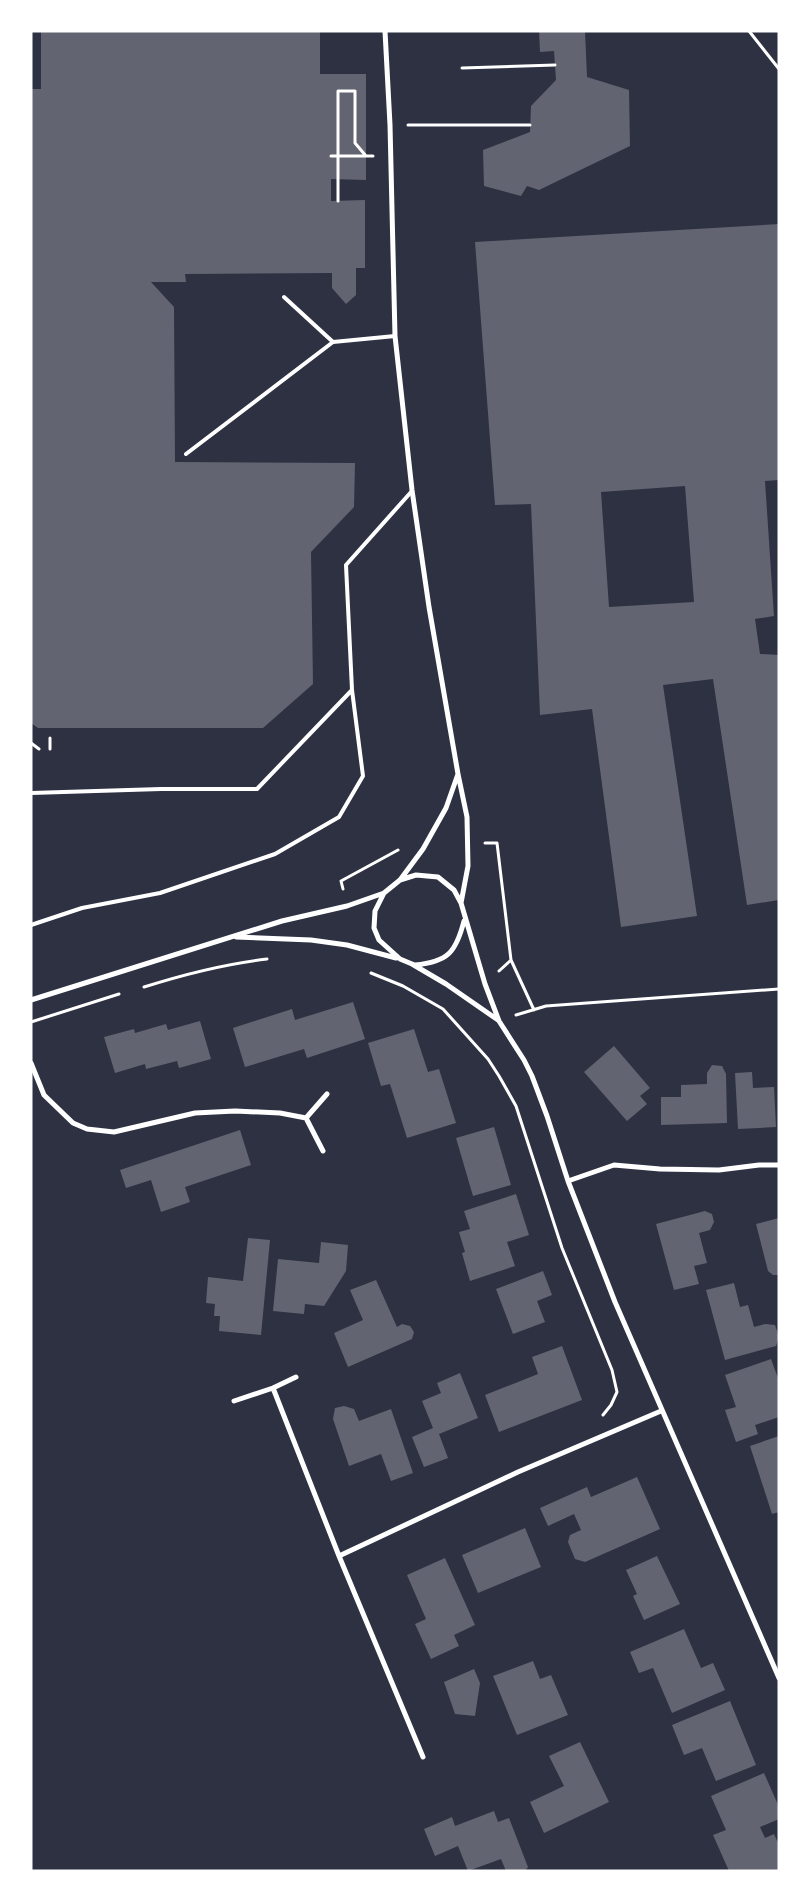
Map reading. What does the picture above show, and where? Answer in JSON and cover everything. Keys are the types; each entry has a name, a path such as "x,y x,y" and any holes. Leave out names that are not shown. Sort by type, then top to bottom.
{"street":[{"path":"385,31 390,125 395,336 412,490 428,607 467,818 468,866 461,903"},
{"path":"31,1000 282,920 358,902 384,893 400,880 424,849 443,815 458,774"},
{"path":"400,880 416,875 438,877 454,890 461,903 485,984 499,1021 532,1076 568,1181 615,1302 779,1678"},
{"path":"384,893 375,911 374,928 379,940 400,959"},
{"path":"412,964 434,963 449,956 461,934 464,918"},
{"path":"231,937 311,940 346,945 400,959 412,964 499,1021"},
{"path":"31,1063 44,1095 73,1123 88,1129 114,1132 195,1113 235,1111 280,1113 306,1118"},
{"path":"306,1118 327,1094"},
{"path":"306,1118 323,1151"},
{"path":"568,1181 614,1165 660,1169 720,1170 759,1165 779,1165"},
{"path":"234,1401 273,1388 296,1377"},
{"path":"273,1388 339,1556 422,1757"},
{"path":"339,1556 518,1472 662,1412"}],"lane":[{"path":"284,297 333,342"},
{"path":"186,454 333,342 395,336"},
{"path":"31,925 82,908 160,893 275,854 339,817 363,776 352,690 346,564 412,490"},
{"path":"31,794 161,789 257,789 352,690"}],"path":[{"path":"749,31 779,69"},
{"path":"462,68 555,65"},
{"path":"331,156 338,156 366,156 355,143 355,91 338,91 338,156 338,201"},
{"path":"390,125 530,125"},
{"path":"50,738 50,750"},
{"path":"31,743 39,750"},
{"path":"468,843 497,843 511,960"},
{"path":"142,987 200,970 274,958"},
{"path":"366,971 403,986 443,1009 488,1059 516,1106 562,1248 612,1370 617,1392 611,1405 602,1416 609,1434"},
{"path":"499,1021 546,1006 779,988"},
{"path":"31,1022 75,1010 125,992"}],"building":[{"path":"41,31 320,31 320,74 366,74 366,180 331,179 331,201 365,200 365,268 356,268 356,295 346,304 332,288 332,273 185,274 186,282 151,282 174,307 175,462 355,463 354,507 311,552 313,684 263,728 38,728 31,723 31,89 41,89"},
{"path":"539,31 585,31 587,77 629,90 630,146 539,190 527,186 521,196 484,186 483,150 530,132 531,106 556,80 554,51 540,52"},
{"path":"779,224 779,480 765,481 774,616 755,619 760,654 779,655 779,900 747,905 713,679 663,685 697,916 621,927 592,709 540,715 531,504 495,505 475,242","holes":["685,486 694,602 609,607 601,492"]},
{"path":"353,1002 365,1039 307,1058 304,1049 245,1067 233,1028 292,1009 295,1020"},
{"path":"200,1021 211,1059 179,1068 177,1061 146,1069 145,1064 115,1073 104,1037 134,1029 135,1033 166,1024 168,1030"},
{"path":"414,1029 428,1072 439,1069 456,1123 407,1138 390,1084 381,1086 368,1043"},
{"path":"614,1046 650,1088 640,1096 647,1104 627,1121 584,1072"},
{"path":"712,1065 722,1066 726,1074 727,1123 661,1125 661,1097 681,1097 681,1085 707,1084 707,1073"},
{"path":"752,1072 753,1088 774,1087 776,1127 738,1129 735,1073"},
{"path":"494,1127 511,1185 473,1196 456,1138"},
{"path":"240,1130 251,1165 185,1187 190,1202 161,1212 151,1180 126,1188 120,1170"},
{"path":"516,1194 529,1235 507,1242 515,1266 470,1281 462,1253 465,1252 459,1232 470,1229 464,1211"},
{"path":"705,1211 712,1214 714,1222 710,1230 699,1233 707,1263 694,1266 699,1284 674,1290 656,1224"},
{"path":"779,1218 779,1275 773,1275 768,1271 756,1224"},
{"path":"248,1238 270,1240 261,1335 219,1331 220,1316 214,1316 215,1304 206,1303 208,1277 243,1281"},
{"path":"321,1242 348,1245 346,1271 324,1306 305,1304 304,1314 273,1311 278,1259 319,1263"},
{"path":"543,1271 552,1295 537,1301 545,1322 513,1334 496,1289"},
{"path":"376,1280 397,1327 402,1324 410,1326 414,1332 412,1339 348,1367 334,1333 363,1320 350,1290"},
{"path":"734,1283 740,1307 748,1305 754,1327 765,1324 775,1325 779,1337 776,1346 725,1360 706,1290"},
{"path":"562,1346 582,1400 499,1432 485,1395 538,1374 532,1357"},
{"path":"771,1359 779,1381 779,1417 755,1425 758,1434 736,1442 725,1410 736,1407 725,1375"},
{"path":"460,1373 478,1418 439,1434 448,1458 424,1467 412,1437 433,1428 422,1401 441,1393 437,1383"},
{"path":"344,1406 354,1409 359,1421 391,1409 413,1473 391,1481 381,1454 349,1466 333,1419 335,1408"},
{"path":"779,1436 779,1512 772,1514 750,1446"},
{"path":"637,1477 660,1529 585,1562 575,1559 568,1542 570,1535 581,1530 574,1514 548,1526 540,1508 587,1487 591,1497"},
{"path":"525,1528 541,1567 478,1593 462,1555"},
{"path":"657,1556 680,1604 644,1620 633,1596 637,1594 626,1570"},
{"path":"445,1558 475,1625 454,1635 459,1646 431,1659 415,1624 426,1619 407,1575"},
{"path":"684,1629 701,1668 713,1663 725,1690 672,1713 653,1668 639,1673 630,1652"},
{"path":"533,1661 540,1679 551,1675 568,1715 517,1735 493,1676"},
{"path":"474,1669 480,1683 475,1716 455,1714 444,1682"},
{"path":"730,1701 756,1765 716,1781 702,1748 684,1755 672,1725"},
{"path":"580,1742 609,1802 544,1833 530,1802 564,1786 549,1756"},
{"path":"764,1773 779,1807 779,1819 760,1827 765,1838 774,1834 779,1845 779,1871 729,1871 713,1835 726,1830 711,1796"},
{"path":"494,1811 498,1822 509,1818 528,1867 525,1871 506,1871 501,1859 468,1871 458,1846 435,1856 424,1829 452,1817 455,1826"}]}
